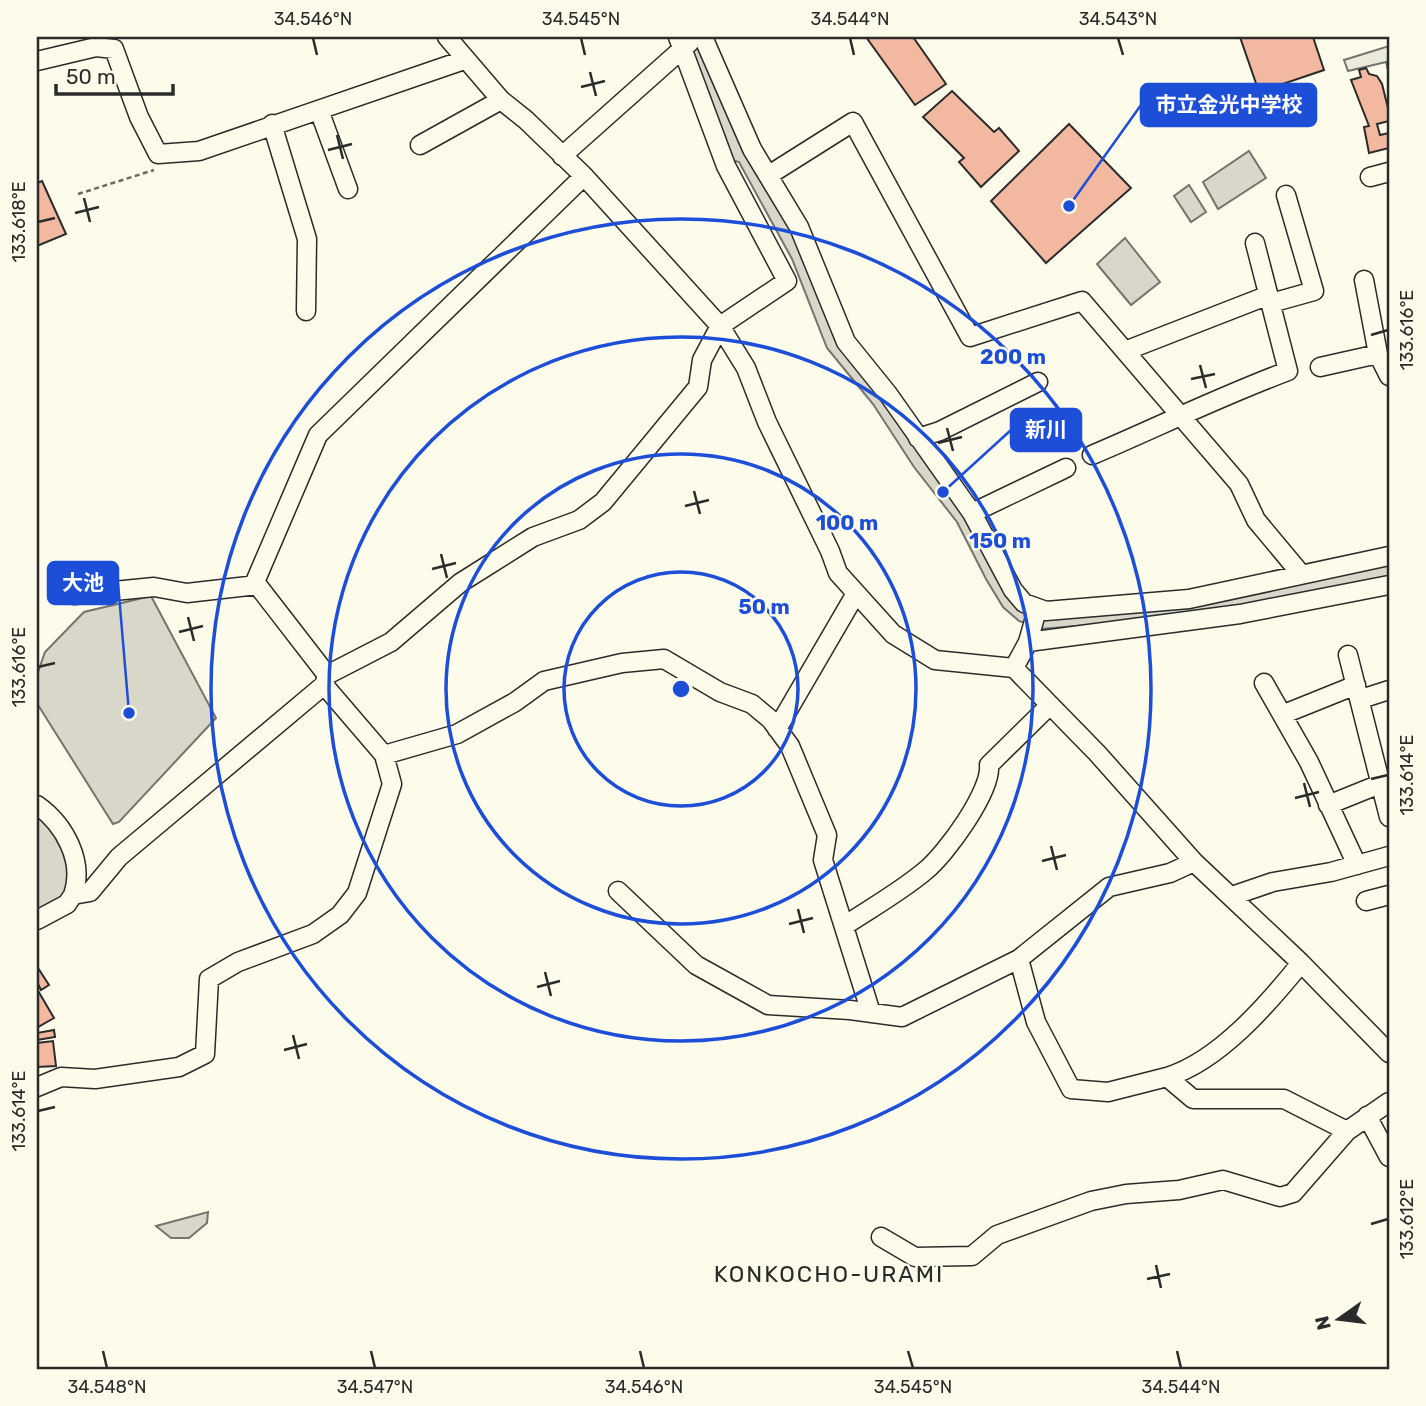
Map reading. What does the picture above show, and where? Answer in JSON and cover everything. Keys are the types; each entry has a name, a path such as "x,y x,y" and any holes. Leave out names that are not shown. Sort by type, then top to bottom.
{"street":[{"path":"447,37 501,100 526,120 584,176 720,326 746,368 767,422 831,551 838,573 855,595 893,634 935,660 1014,668 1194,862 1301,963 1389,1053"},
{"path":"562,156 680,42 701,37 752,149 799,227 846,342 888,394 972,513 1013,590 1024,603 1037,610 1189,599 1389,556"},
{"path":"680,42 726,166 787,281"},
{"path":"37,61 96,47 114,49 139,117 158,154 200,151 464,60"},
{"path":"420,145 501,100"},
{"path":"319,110 348,188"},
{"path":"769,174 853,122 970,337 1082,302 1239,484 1256,520 1301,574"},
{"path":"272,124 307,239 306,311"},
{"path":"1370,177 1389,172"},
{"path":"37,1087 61,1077 95,1079 179,1067 205,1054 209,979 238,962 313,934 340,915 357,893 392,784 384,755 255,582 318,435 584,176"},
{"path":"1125,351 1270,299 1314,291 1286,195"},
{"path":"1092,455 1182,417 1219,397 1288,371 1255,243"},
{"path":"73,895 90,892 119,857 326,680 391,642 460,583 533,537 579,520 603,502 698,387 702,360 720,326 787,281 818,270"},
{"path":"1364,280 1378,354 1389,376"},
{"path":"1320,367 1378,354"},
{"path":"918,438 1038,382"},
{"path":"972,513 1066,468"},
{"path":"74,595 154,587 187,593 257,585"},
{"path":"1028,642 1217,618 1389,585"},
{"path":"777,729 855,595"},
{"path":"1014,668 1028,642 1037,610"},
{"path":"1348,656 1389,817"},
{"path":"384,755 457,734 515,702 544,681 622,663 664,659 720,692 752,704 771,720 790,746 827,835 823,860 871,1013"},
{"path":"1264,683 1284,714 1357,865"},
{"path":"1284,714 1358,692 1389,690"},
{"path":"844,926 927,869 977,803 990,774 989,765 1050,705"},
{"path":"1328,805 1380,784"},
{"path":"37,805 52,816 75,858 79,878 67,904 37,920"},
{"path":"1232,896 1273,882 1389,856"},
{"path":"618,891 696,965 768,1005 902,1017 1019,959 1109,887 1170,873 1194,862"},
{"path":"1366,901 1389,895"},
{"path":"1019,959 1036,1022 1071,1089 1108,1092 1167,1077 1203,1058 1268,1005 1301,963"},
{"path":"1167,1077 1193,1099 1284,1099 1347,1131"},
{"path":"881,1237 915,1257 972,1256 997,1235 1091,1201 1126,1194 1179,1190 1223,1180 1280,1197 1293,1193 1347,1131 1389,1102"},
{"path":"1367,1116 1389,1157"}],"path":[{"path":"78,194 164,166"}],"shaded area":[{"path":"683,37 696,37 795,230 809,268 889,401 1031,612 1389,563 1389,578 1229,608 1124,622 1040,629 1019,621 1003,607 957,522 914,467 873,404 827,348 792,259 739,162 732,160"},
{"path":"1389,46 1389,74 1386,62 1348,71 1344,60"},
{"path":"1249,151 1266,178 1218,209 1203,182"},
{"path":"1189,185 1206,212 1191,222 1174,196"},
{"path":"1125,238 1160,282 1131,305 1097,264"},
{"path":"151,596 216,718 119,822 113,824 38,705 37,675 45,652 84,612"},
{"path":"42,816 55,830 73,867 65,896 37,914 37,817"},
{"path":"208,1212 207,1223 189,1238 171,1238 156,1226"}],"building":[{"path":"866,37 913,37 946,84 915,105"},
{"path":"1240,37 1313,37 1324,70 1259,92"},
{"path":"1366,68 1369,74 1377,76 1382,84 1389,112 1389,121 1377,124 1380,135 1389,133 1389,148 1369,153 1364,127 1369,126 1351,80 1361,77 1359,70"},
{"path":"952,91 994,132 999,128 1019,151 981,187 959,162 964,158 923,117"},
{"path":"1069,124 1131,188 1046,263 991,201"},
{"path":"42,181 66,234 37,246 37,183"},
{"path":"38,968 49,985 41,990 37,982"},
{"path":"37,989 54,1018 38,1027 37,1025"},
{"path":"54,1030 55,1037 37,1040 37,1033"},
{"path":"53,1041 56,1066 37,1067 37,1043"}],"place":[{"name":"市立金光中学校","path":"1069,206"},
{"name":"新川","path":"943,492"},
{"name":"大池","path":"129,713"}],"district":[{"name":"KONKOCHO-URAMI","path":"829,1274"}]}
